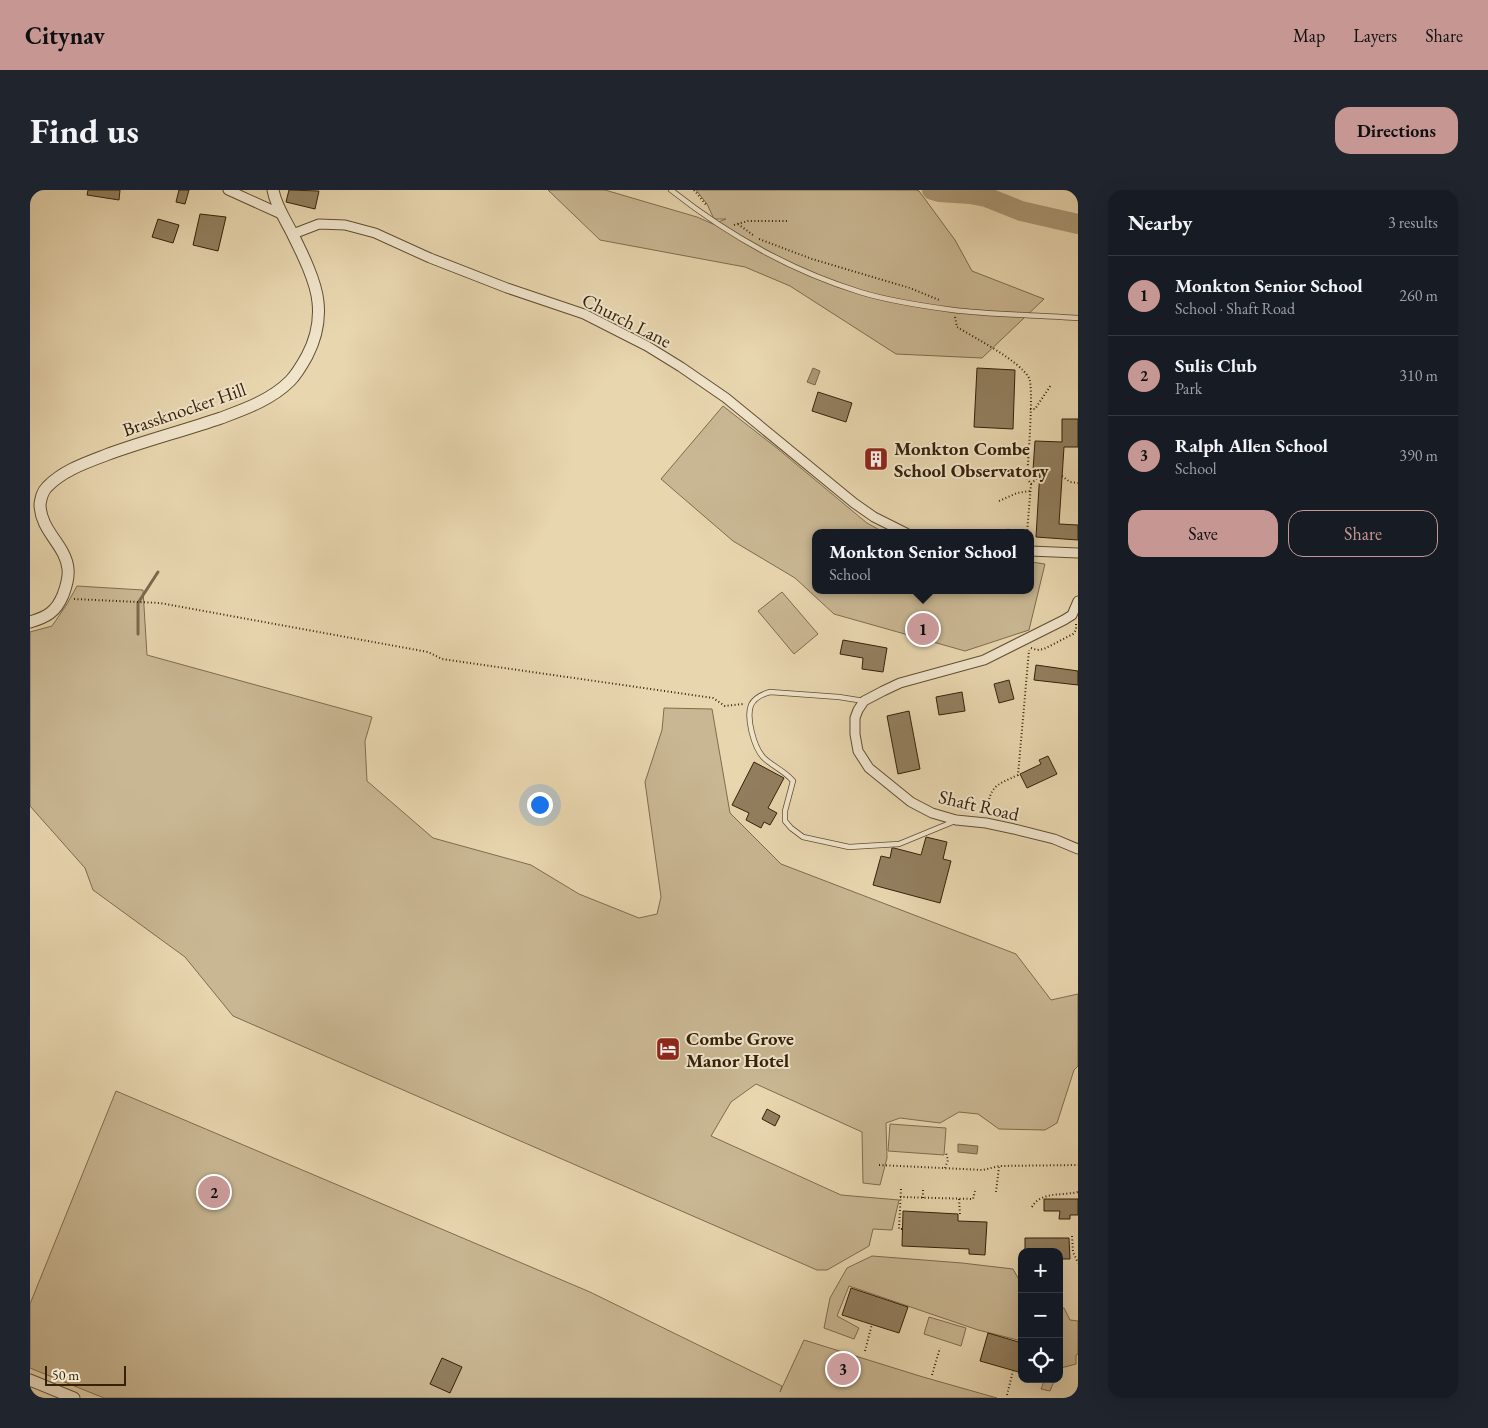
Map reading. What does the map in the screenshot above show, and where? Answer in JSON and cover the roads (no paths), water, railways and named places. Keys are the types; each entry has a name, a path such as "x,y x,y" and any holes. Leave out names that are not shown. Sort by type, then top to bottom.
{"street":[{"path":"228,190 281,214"},
{"name":"Brassknocker Hill","path":"30,622 54,611 66,586 68,568 63,553 47,530 40,514 41,499 45,490 55,479 84,463 253,406 291,381 302,365 312,346 319,322 318,300 310,275 281,214 273,190"},
{"name":"Church Lane","path":"292,234 319,224 345,225 375,233 430,258 507,288 584,314 647,346 681,367 726,398 854,503 874,517 898,529"},
{"path":"1034,551 1078,553"},
{"path":"864,701 900,683 984,660 1064,620 1072,615 1077,605"},
{"name":"Shaft Road","path":"864,701 855,718 858,751 869,768 911,802 932,813 956,820 986,823 1054,839 1078,849"},
{"path":"30,1380 74,1398"}],"lane":[{"path":"672,190 694,208 773,257 815,276 862,293 954,310 1078,318"},
{"path":"864,701 839,697 770,692 761,694 752,704 750,722 755,744 761,755 770,763 786,772 793,781 785,811 785,821 803,837 849,847 899,844 956,820"}],"waterway":[{"path":"932,190 986,197 1021,211 1078,224"},
{"path":"138,634 138,603 158,572"}],"place":[{"name":"Monkton Combe School Observatory","path":"876,459"},
{"name":"Monkton Senior School","path":"923,629"},
{"name":"Combe Grove Manor Hotel","path":"668,1049"},
{"name":"Sulis Club","path":"214,1192"},
{"name":"Ralph Allen School","path":"843,1369"}]}
